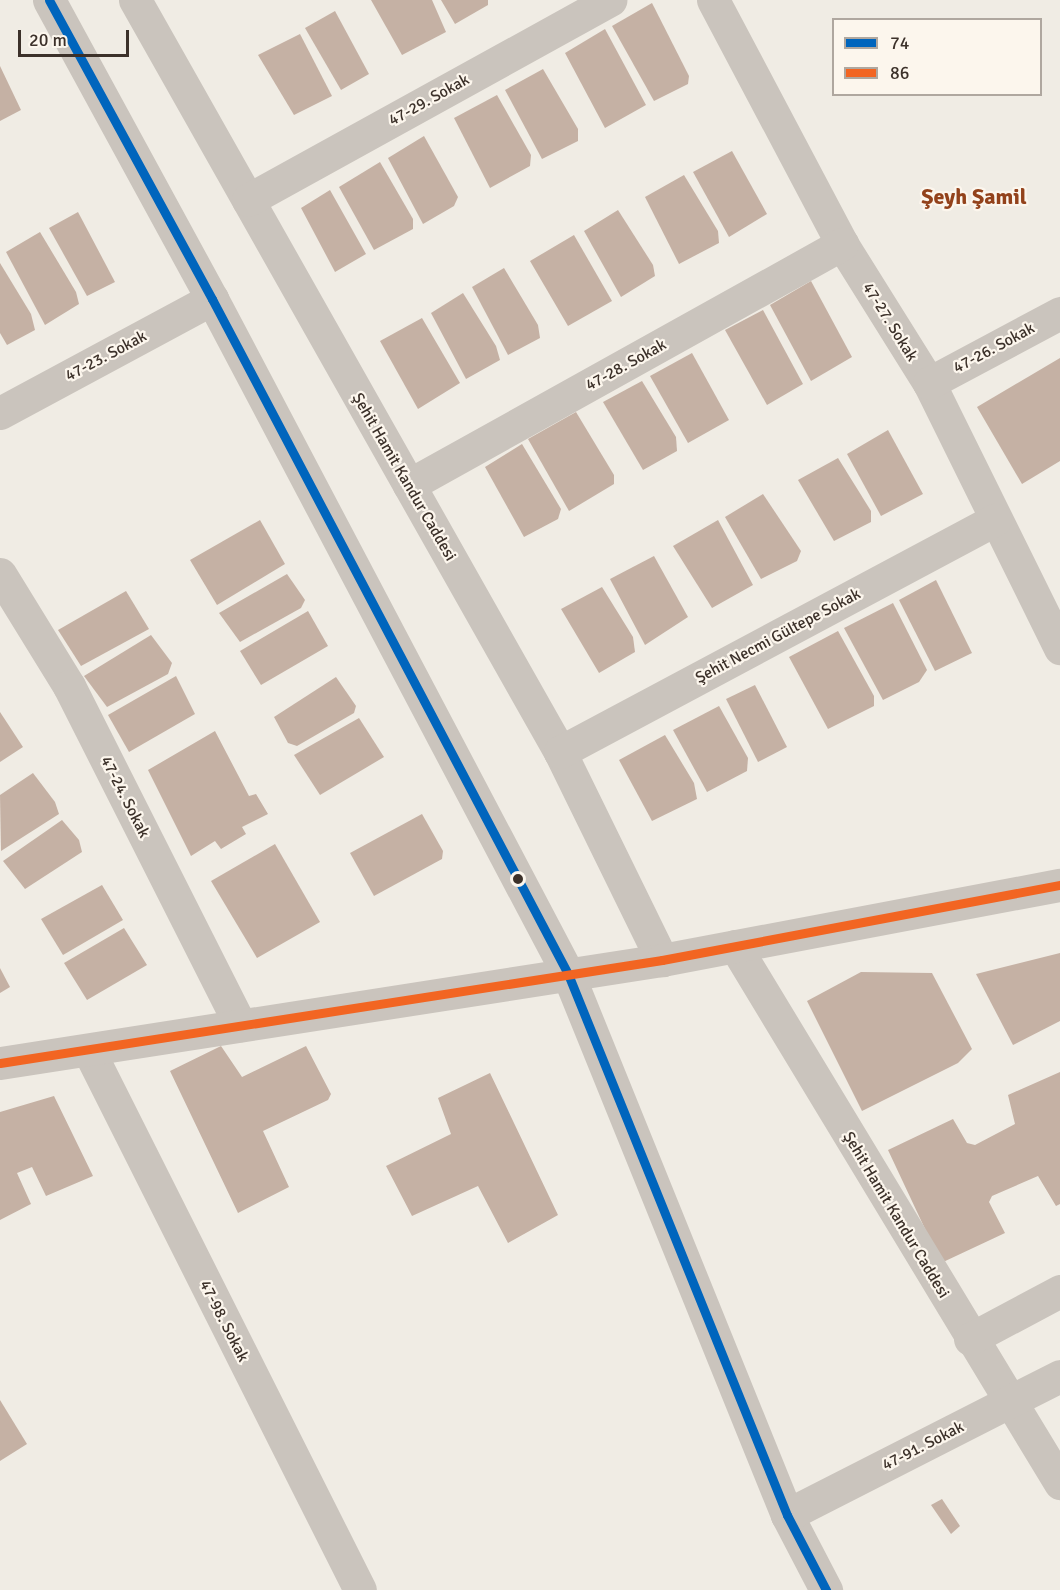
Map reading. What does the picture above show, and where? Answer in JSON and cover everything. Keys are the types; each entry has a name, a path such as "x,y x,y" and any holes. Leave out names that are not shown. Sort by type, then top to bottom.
{"street":[{"path":"49,0 212,299 568,974 787,1515 826,1590"},
{"name":"Şehit Hamit Kandur Caddesi","path":"135,0 560,752 662,960"},
{"name":"47-29. Sokak","path":"248,200 610,0"},
{"name":"47-27. Sokak","path":"713,0 842,244 929,383 1060,648"},
{"name":"47-28. Sokak","path":"409,485 842,244"},
{"name":"47-23. Sokak","path":"0,413 212,299"},
{"name":"47-26. Sokak","path":"929,383 1060,313"},
{"name":"Şehit Necmi Gültepe Sokak","path":"560,752 995,520"},
{"name":"47-24. Sokak","path":"0,574 69,686 240,1025"},
{"path":"0,1063 89,1051 240,1025 662,960 1060,885"},
{"name":"Şehit Hamit Kandur Caddesi","path":"735,946 970,1339 1060,1483"},
{"name":"47-98. Sokak","path":"89,1051 360,1590"},
{"path":"970,1339 1060,1291"},
{"name":"47-91. Sokak","path":"787,1515 1060,1377"}],"building":[{"path":"371,0 432,0 446,32 402,55"},
{"path":"441,0 488,0 488,5 455,24"},
{"path":"652,3 689,76 688,84 654,101 612,26"},
{"path":"335,11 369,74 341,90 305,28"},
{"path":"605,29 646,105 605,128 565,53"},
{"path":"300,34 332,96 294,115 258,55"},
{"path":"0,66 21,110 0,121"},
{"path":"543,69 578,129 578,141 542,159 505,90"},
{"path":"497,95 531,155 530,166 490,188 454,118"},
{"path":"424,136 458,197 454,206 423,224 388,158"},
{"path":"732,151 767,214 729,237 693,172"},
{"path":"380,162 413,219 413,229 374,250 339,187"},
{"path":"684,175 718,231 719,243 679,264 645,197"},
{"path":"330,190 366,254 335,272 301,208"},
{"path":"618,210 653,265 655,276 621,297 584,231"},
{"path":"78,212 115,282 87,296 49,228"},
{"path":"40,232 76,292 79,304 45,325 6,252"},
{"path":"574,235 612,301 568,326 530,261"},
{"path":"0,263 31,314 35,330 7,345 0,333"},
{"path":"504,268 538,325 540,338 508,355 472,287"},
{"path":"811,281 852,357 811,381 770,305"},
{"path":"463,293 496,346 500,360 466,379 431,313"},
{"path":"763,310 803,384 767,405 725,330"},
{"path":"422,318 460,383 418,409 380,341"},
{"path":"692,353 729,420 688,443 650,376"},
{"path":"1060,358 1060,461 1022,484 977,407"},
{"path":"642,381 676,437 677,451 643,470 603,402"},
{"path":"576,412 614,475 614,484 569,511 528,439"},
{"path":"888,430 923,494 881,516 847,454"},
{"path":"522,444 561,509 558,519 524,537 485,467"},
{"path":"838,458 871,511 871,522 834,541 798,480"},
{"path":"763,494 801,551 797,561 761,579 725,517"},
{"path":"260,520 285,564 217,605 190,560"},
{"path":"718,520 753,585 712,608 673,546"},
{"path":"654,556 688,617 645,645 610,579"},
{"path":"287,574 305,600 301,608 240,642 219,613"},
{"path":"936,580 972,653 935,671 899,600"},
{"path":"602,587 633,637 635,652 599,673 561,609"},
{"path":"126,591 149,629 81,666 58,630"},
{"path":"893,603 927,670 919,682 883,700 844,628"},
{"path":"308,611 328,646 261,685 240,651"},
{"path":"838,631 874,696 874,706 828,729 789,657"},
{"path":"151,635 172,663 168,674 107,707 84,676"},
{"path":"176,676 195,714 129,752 108,715"},
{"path":"336,677 356,706 354,713 297,746 288,743 274,717"},
{"path":"755,685 787,747 758,762 726,699"},
{"path":"719,706 748,758 747,771 707,792 673,730"},
{"path":"0,712 23,747 0,762"},
{"path":"359,718 384,757 320,795 294,755"},
{"path":"215,731 249,796 256,794 268,814 242,827 246,834 221,849 215,841 191,856 148,770"},
{"path":"665,735 694,783 697,799 652,821 619,760"},
{"path":"33,773 55,802 59,814 1,851 0,795"},
{"path":"422,814 443,851 442,859 374,896 350,853"},
{"path":"62,820 79,840 82,852 25,889 3,861"},
{"path":"275,844 320,922 257,958 211,881"},
{"path":"102,885 123,920 63,955 41,919"},
{"path":"124,928 147,965 87,1000 64,963"},
{"path":"1060,953 1060,1021 1013,1045 976,974"},
{"path":"0,968 10,987 0,993"},
{"path":"861,972 932,973 972,1049 958,1063 862,1111 807,1001"},
{"path":"221,1046 242,1077 306,1046 331,1094 328,1100 263,1131 289,1187 238,1213 170,1071"},
{"path":"1060,1072 1060,1204 1056,1206 1038,1176 992,1196 989,1202 1005,1233 941,1263 888,1150 953,1119 967,1143 975,1145 1015,1124 1008,1095"},
{"path":"490,1073 558,1215 508,1243 478,1186 412,1216 386,1166 451,1134 438,1098"},
{"path":"54,1096 93,1176 46,1196 32,1167 17,1173 31,1204 0,1220 0,1112"},
{"path":"0,1400 27,1444 0,1461"},
{"path":"942,1499 960,1526 951,1534 931,1505"}],"transit line":[{"name":"74","path":"49,0 212,299 568,974 787,1515 826,1590"},
{"name":"86","path":"0,1063 662,960 1060,885"}],"district":[{"name":"Şeyh Şamil","path":"974,197"}]}
